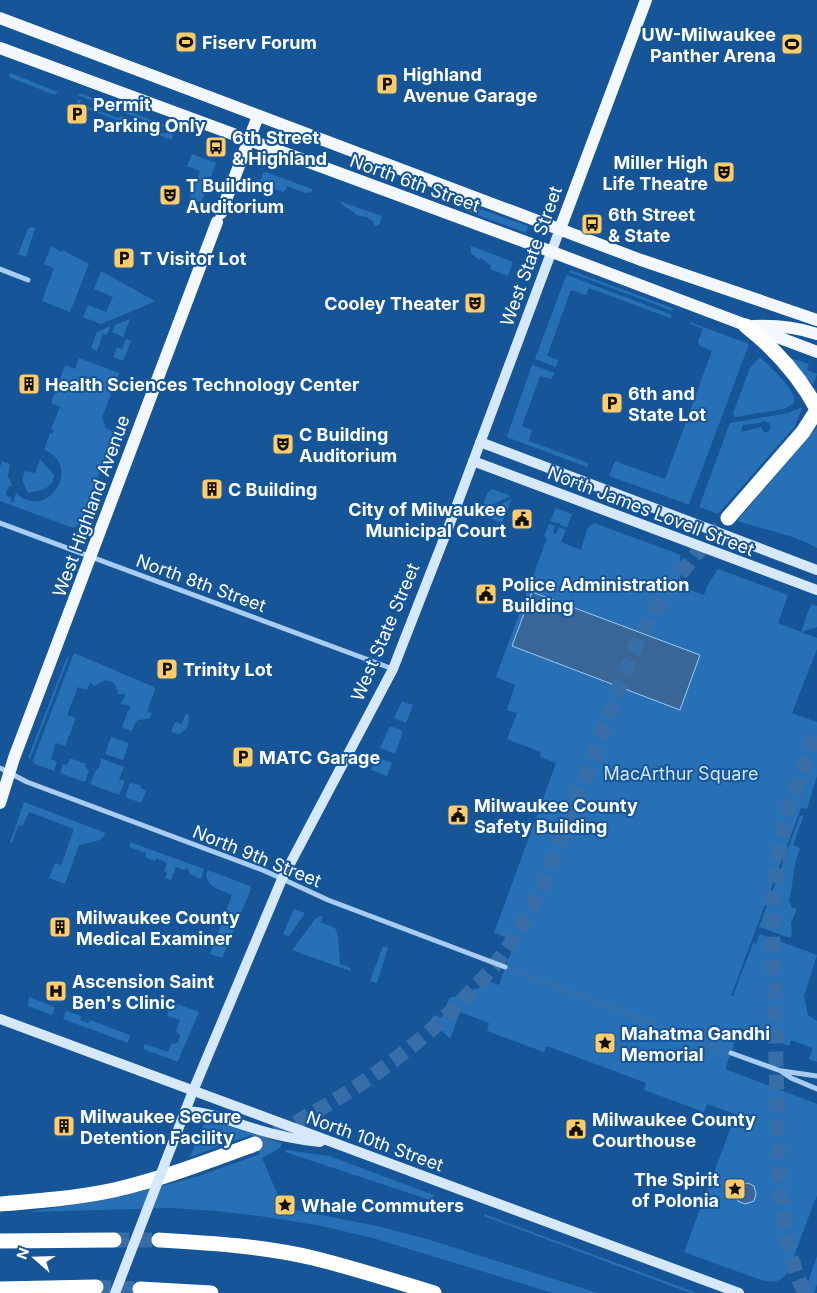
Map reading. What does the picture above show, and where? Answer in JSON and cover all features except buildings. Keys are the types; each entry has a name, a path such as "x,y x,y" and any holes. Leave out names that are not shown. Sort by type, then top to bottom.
{"highway":[{"path":"728,518 803,432 817,410 806,390 763,340 746,326"},
{"path":"0,1204 114,1190 188,1170 255,1144"},
{"path":"0,1241 114,1240"},
{"path":"159,1240 242,1246 313,1258 434,1293"},
{"path":"0,1289 96,1287"},
{"path":"140,1289 211,1293"}],"main road":[{"name":"West State Street","path":"560,229 646,0"},
{"name":"North 6th Street","path":"0,18 641,260 817,320"},
{"name":"North 6th Street","path":"0,48 817,352"},
{"name":"West Highland Avenue","path":"0,803 5,771 92,556 258,116"},
{"path":"746,326 798,328 817,334"}],"street":[{"name":"West State Street","path":"115,1293 193,1091 282,879 392,670 473,462 560,229"},
{"path":"0,269 28,280"},
{"name":"North James Lovell Street","path":"480,442 817,570"},
{"name":"North James Lovell Street","path":"473,462 817,590"},
{"name":"North 8th Street","path":"0,522 392,670"},
{"name":"North 9th Street","path":"5,771 27,782 266,871 328,900 505,967"},
{"name":"North 10th Street","path":"0,1019 739,1293"},
{"path":"731,1053 781,1071 817,1076"},
{"path":"781,1071 791,1078 817,1090"},
{"path":"185,1111 201,1112 295,1139 337,1144"}],"green space":[{"path":"10,73 58,92 52,94 9,77"},
{"path":"80,93 175,129 174,131 77,95"},
{"path":"78,100 81,100 80,104 118,118 121,116 128,118 127,121 165,134 167,132 173,135 172,140 76,105"},
{"path":"192,154 216,163 201,203 193,200 192,202 189,201 200,171 187,166"},
{"path":"266,172 312,189 312,192 306,193 287,186 284,192 259,185 263,173"},
{"path":"339,201 382,216 379,225 374,226 373,221 356,215"},
{"path":"466,204 528,226 526,233 464,210"},
{"path":"31,227 35,228 26,257 18,254 28,229"},
{"path":"51,246 62,252 63,250 89,264 70,312 42,301 54,268 44,264"},
{"path":"471,246 513,262 508,276 490,269 491,266 481,258 479,260 471,253"},
{"path":"570,270 672,308 673,311 569,272"},
{"path":"101,271 155,301 101,324 83,317 88,305 106,312 113,297 94,289"},
{"path":"567,275 672,315 670,318 589,288 586,295 571,290 547,356 558,360 556,367 535,359"},
{"path":"130,319 123,337 112,332 115,325"},
{"path":"690,322 749,344 689,504 687,504 609,476 615,461 665,479 712,351 700,346 698,341 703,329 690,324"},
{"path":"111,326 107,335 103,334 97,351 91,348 97,332"},
{"path":"126,339 131,341 123,361 113,357 117,347 122,349"},
{"path":"760,357 787,385 794,398 794,403 784,409 736,417 733,413 750,368"},
{"path":"79,358 119,373 102,418 106,428 115,433 79,525 73,528 0,501 0,467 2,461 10,464 8,476 12,486 9,486 5,495 12,498 11,502 13,502 16,493 28,500 40,501 50,496 57,488 61,478 61,467 55,457 44,450 50,433 52,434 54,430 51,429 60,407 51,403 65,365 75,369"},
{"path":"791,358 809,364 807,370 817,374 813,385 790,360"},
{"path":"532,365 555,373 551,379 540,376 522,426 532,430 529,441 588,463 587,467 507,436"},
{"path":"802,408 795,426 718,514 699,507 730,423 788,413","holes":["763,421 770,423 771,427 768,432 764,432 761,427 741,432 743,425"]},
{"path":"817,427 817,548 788,536 737,521"},
{"path":"40,459 54,475 52,483 45,489 28,493 22,479 25,471 35,473"},
{"path":"492,489 511,496 482,509 487,493"},
{"path":"512,499 502,523 480,514 481,514"},
{"path":"556,508 572,514 567,527 550,521"},
{"name":"MacArthur Square","path":"594,523 681,555 681,587 704,595 707,586 718,569 788,595 778,623 817,638 817,649 792,713 817,722 817,776 807,809 801,808 731,996 733,996 753,943 756,944 760,934 817,955 804,996 808,1015 817,1021 817,1062 809,1059 813,1048 791,1040 789,1046 740,1028 725,1069 817,1104 817,1195 788,1272 782,1279 774,1282 758,1279 684,1252 736,1114 707,1104 704,1112 644,1090 646,1083 547,1046 544,1052 487,1031 489,1023 460,1012 450,1039 431,1019 434,1015 442,1018 449,998 465,994 465,991 477,989 490,982 499,985 514,944 507,941 508,938 494,933 556,763 540,757 541,752 507,739 518,711 516,713 507,710 515,685 496,677 547,538 544,536 549,524 555,526 553,533 556,534 559,527 566,530 561,542 581,550 587,529"},
{"path":"811,604 817,606 817,627 801,632"},
{"path":"74,653 154,687 155,690 147,711 152,713 150,718 137,721 132,731 122,727 131,708 128,705 120,704 125,694 117,694 114,683 105,680 96,686 90,682 87,690 78,687 67,715 76,718 65,746 56,743 51,759 57,762 54,771 35,764 33,760"},
{"path":"67,657 69,657 30,759 28,758"},
{"path":"402,701 413,705 406,723 394,718"},
{"path":"186,714 188,714 189,720 182,733 171,732 175,722 181,724"},
{"path":"390,726 403,731 395,754 380,748"},
{"path":"111,737 129,743 123,760 105,754"},
{"path":"377,757 392,763 387,776 371,770"},
{"path":"70,758 86,764 85,766 89,771 85,782 60,773 63,764 67,765"},
{"path":"100,758 124,767 119,779 125,781 119,795 90,784 96,770 98,770"},
{"path":"130,783 141,785 140,787 146,791 141,803 125,797"},
{"path":"24,802 106,833 100,840 79,845 65,884 49,878 55,863 61,865 74,829 29,812 23,825 18,826 12,843 10,843"},
{"path":"804,815 793,845 800,848 789,901 792,908 797,909 791,923 792,934 790,938 759,927 800,816"},
{"path":"130,842 204,869 201,879 190,874 188,868 184,870 176,867 171,880 165,878 167,872 164,871 167,863 156,858 155,861 145,857 146,853 129,847"},
{"path":"208,870 250,886 251,889 222,958 210,954 232,895 210,884 206,876"},
{"path":"294,909 305,913 289,936 284,935 284,932"},
{"path":"323,917 320,922 335,928 338,936 340,964 351,968 350,971 292,950 316,918"},
{"path":"383,946 388,948 377,983 370,981"},
{"path":"29,997 55,1007 52,1015 28,1006"},
{"path":"172,1002 199,1012 178,1061 143,1049 145,1044 168,1052 172,1043 178,1042 180,1035 176,1031 180,1020 167,1016"},
{"path":"66,1011 81,1016 80,1020 88,1023 90,1020 130,1035 128,1043 63,1019"},
{"path":"206,1119 282,1143 280,1148 262,1158 279,1198 290,1209 377,1226 427,1239 598,1293 553,1293 373,1238 322,1226 267,1217 170,1208 28,1212 119,1197 196,1177 260,1154 251,1135 190,1157"},
{"path":"286,1150 329,1156 434,1195 428,1211 426,1210 430,1200 285,1152"},
{"path":"484,1214 697,1293 690,1293 484,1216"},
{"path":"817,1256 817,1284 814,1293 799,1293 808,1282"}],"shaded area":[{"path":"532,592 700,655 680,710 512,646"},
{"path":"748,1183 754,1186 756,1194 754,1201 745,1204 738,1201 735,1195 737,1193 732,1192 731,1188 735,1186 739,1188 740,1185"}],"tunnel":[{"path":"255,1144 343,1095 398,1057 449,1014 485,977 501,957 523,924 546,877 625,672 651,616 671,586 728,518"},
{"path":"805,1293 790,1252 784,1222 779,1178 772,908 778,858 788,811 817,730"},
{"path":"505,967 731,1053"},
{"path":"114,1240 159,1240"},
{"path":"96,1287 140,1289"}],"place":[{"name":"Fiserv Forum","path":"186,42"},
{"name":"UW-Milwaukee Panther Arena","path":"792,44"},
{"name":"Highland Avenue Garage","path":"387,84"},
{"name":"Permit Parking Only","path":"77,114"},
{"name":"6th Street & Highland","path":"216,147"},
{"name":"Miller High Life Theatre","path":"724,172"},
{"name":"T Building Auditorium","path":"170,195"},
{"name":"6th Street & State","path":"592,224"},
{"name":"T Visitor Lot","path":"124,258"},
{"name":"Cooley Theater","path":"475,303"},
{"name":"Health Sciences Technology Center","path":"29,384"},
{"name":"6th and State Lot","path":"612,403"},
{"name":"C Building Auditorium","path":"283,444"},
{"name":"C Building","path":"212,489"},
{"name":"City of Milwaukee Municipal Court","path":"522,519"},
{"name":"Police Administration Building","path":"486,594"},
{"name":"Trinity Lot","path":"167,669"},
{"name":"MATC Garage","path":"243,757"},
{"name":"Milwaukee County Safety Building","path":"458,815"},
{"name":"Milwaukee County Medical Examiner","path":"60,927"},
{"name":"Ascension Saint Ben's Clinic","path":"56,991"},
{"name":"Mahatma Gandhi Memorial","path":"605,1043"},
{"name":"Milwaukee Secure Detention Facility","path":"64,1126"},
{"name":"Milwaukee County Courthouse","path":"576,1129"},
{"name":"The Spirit of Polonia","path":"735,1189"},
{"name":"Whale Commuters","path":"285,1205"}]}
